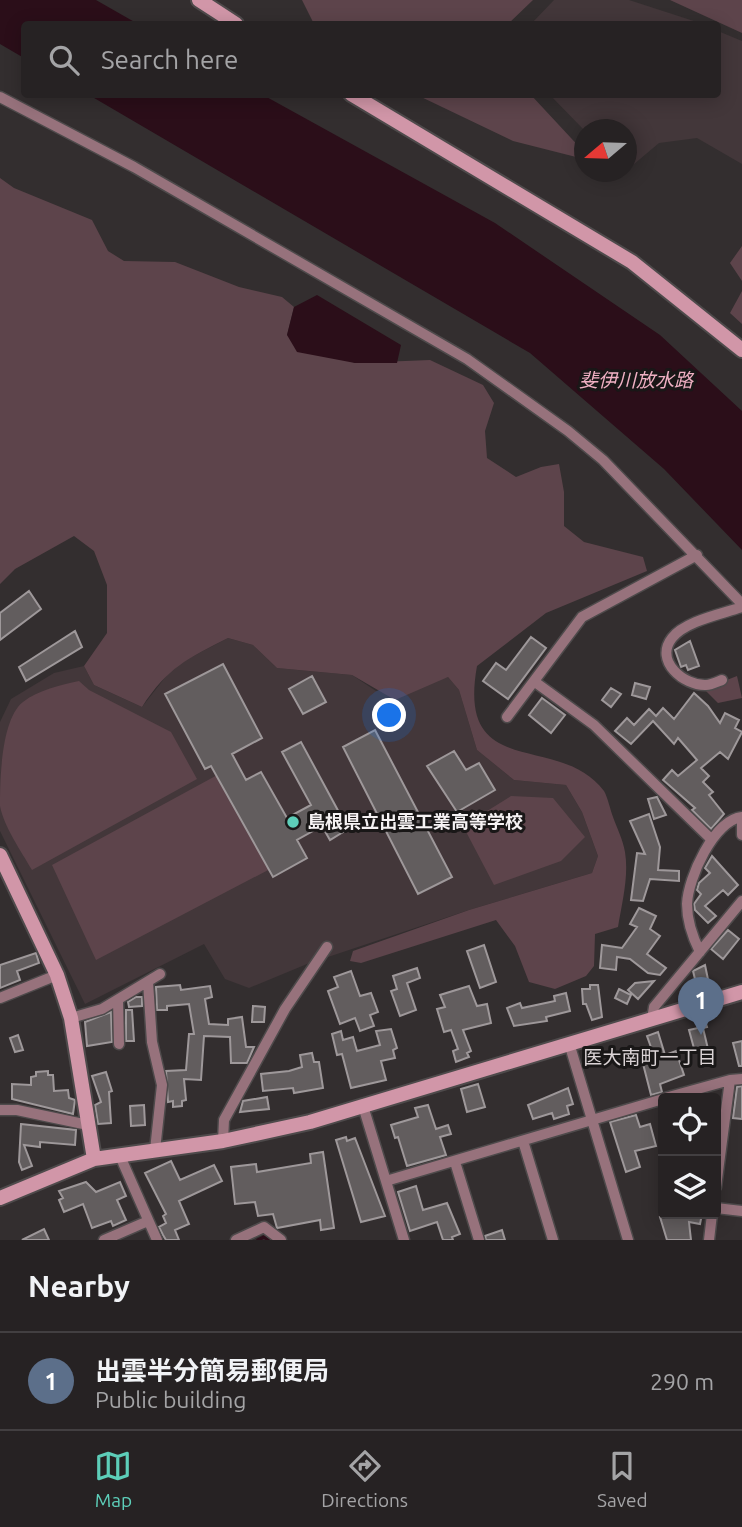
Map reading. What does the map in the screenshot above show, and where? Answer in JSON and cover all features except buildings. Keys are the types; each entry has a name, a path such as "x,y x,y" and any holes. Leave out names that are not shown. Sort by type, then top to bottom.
{"street":[{"path":"199,0 231,21"},
{"path":"0,97 146,174 467,359 568,430 603,460 742,606 685,628 672,637 667,648 668,660 674,671 687,681 707,685 722,680"},
{"path":"358,98 632,262 742,350"},
{"path":"507,716 582,617 696,555"},
{"path":"535,682 594,725 711,839"},
{"path":"700,952 688,917 687,902 711,839 731,818 742,818 742,835"},
{"path":"0,855 57,975 71,1018 94,1159"},
{"path":"652,1018 654,1007 742,901"},
{"path":"223,1141 224,1120 285,1009 327,947"},
{"path":"71,1018 102,1009 160,974"},
{"path":"0,998 57,975"},
{"path":"148,982 152,1042 162,1085 155,1150"},
{"path":"0,1198 94,1159 223,1141 310,1122 742,992"},
{"path":"117,1000 119,1044"},
{"path":"569,1043 628,1240"},
{"path":"689,1093 742,1079"},
{"path":"720,1156 730,1080"},
{"path":"386,1181 591,1119 658,1102"},
{"path":"363,1106 404,1240"},
{"path":"0,1110 17,1110 88,1125"},
{"path":"523,1141 553,1240"},
{"path":"120,1156 157,1240"},
{"path":"455,1161 479,1240"},
{"path":"721,1209 742,1211"},
{"path":"709,1240 711,1219"},
{"path":"104,1240 148,1221"},
{"path":"236,1240 264,1227 281,1240"}],"shaded area":[{"path":"302,0 533,0 511,21 312,21"},
{"path":"554,0 629,0 694,21 534,21"},
{"path":"670,0 742,0 742,33 721,21"},
{"path":"721,32 742,41 742,164 697,138 659,143 637,162 637,119 574,120 553,98 721,98"},
{"path":"423,98 534,98 574,141 574,156 513,141"},
{"path":"0,178 14,188 92,220 108,251 124,261 175,262 239,287 282,297 294,307 287,335 355,363 430,360 483,385 494,403 485,431 487,458 516,477 541,467 559,464 564,492 564,526 584,542 643,557 647,571 546,613 477,666 475,703 482,726 496,741 585,773 604,791 621,839 626,870 618,927 595,934 594,966 586,976 555,989 529,982 515,946 496,920 361,963 350,961 353,951 469,910 592,873 598,856 582,812 566,785 514,780 477,750 459,690 448,677 395,700 352,675 277,668 253,645 228,638 179,665 151,693 142,707 94,685 84,666 107,633 107,585 94,551 74,536 15,569 0,584"},
{"path":"742,246 742,281 730,263"},
{"path":"742,291 742,324 730,313"},
{"name":"島根県立出雲工業高等学校","path":"228,638 253,645 277,668 352,675 376,691 448,677 459,690 477,750 514,780 566,785 582,812 598,856 592,873 469,910 307,964 249,988 225,979 204,944 85,1004 0,831 0,722 11,699 54,673 84,666 94,685 142,707 174,666"},
{"path":"737,676 742,698 718,703 704,689"},
{"path":"79,681 89,690 171,732 197,779 32,870 9,830 0,806 1,766 6,736 16,710 23,702 43,691"},
{"path":"221,773 272,868 96,960 52,865"},
{"path":"511,796 553,798 585,837 561,861 494,885 463,826"}],"water":[{"path":"0,0 96,0 133,21 21,21 21,56 0,44"},
{"name":"斐伊川放水路","path":"94,98 268,98 495,223 660,335 742,411 742,550 664,469 530,353"},
{"path":"317,295 401,345 397,363 355,363 297,352 287,335 294,307"}],"waterway":[{"path":"258,1240 264,1237 269,1240"}],"place":[{"name":"島根県立出雲工業高等学校","path":"293,822"},
{"name":"出雲半分簡易郵便局","path":"701,1035"}],"district":[{"name":"医大南町一丁目","path":"650,1057"}]}
